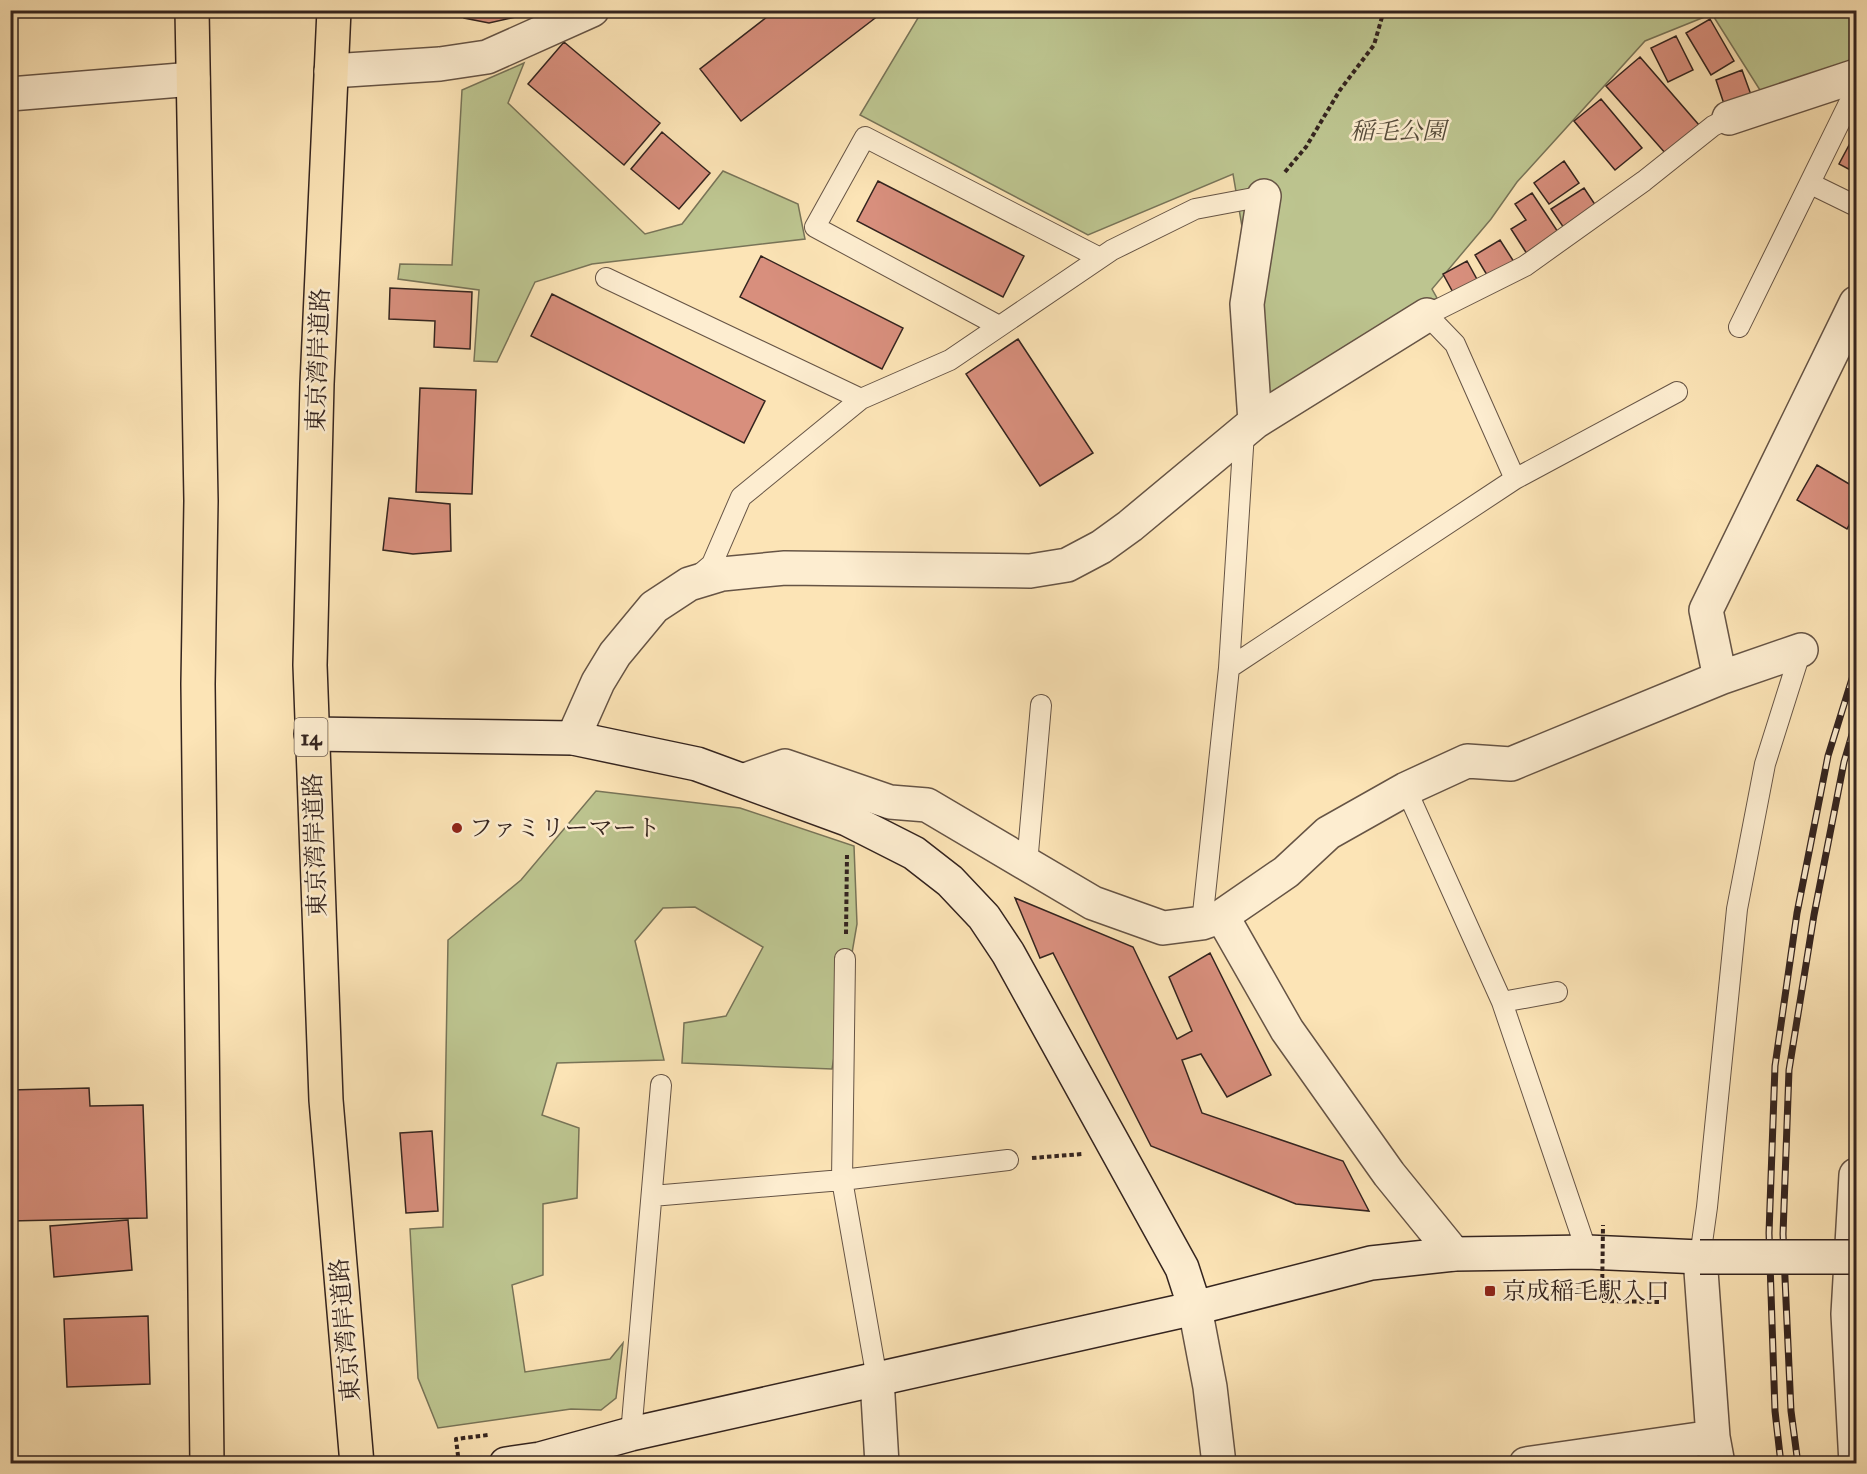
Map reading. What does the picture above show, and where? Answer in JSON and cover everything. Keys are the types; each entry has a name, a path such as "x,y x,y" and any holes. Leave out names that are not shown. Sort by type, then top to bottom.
{"highway":[{"path":"192,10 201,501 198,684 207,1464"},
{"name":"東京湾岸道路","path":"334,10 317,384 310,665 311,734 326,1100 357,1464"}],"street":[{"path":"331,71 440,64 487,57 592,10"},
{"path":"1729,118 1857,76"},
{"path":"10,94 193,79"},
{"path":"1250,427 1247,304 1264,196"},
{"path":"1720,678 1706,610 1857,303"},
{"path":"573,738 598,682 615,654 654,607 688,584 722,574 785,568 1030,571 1067,565 1101,547 1130,526 1250,427 1427,315"},
{"path":"746,780 785,766 890,802 927,805 1093,903 1163,927 1212,920 1286,872 1328,832 1406,789 1467,761 1511,764 1720,678 1802,650"},
{"path":"311,734 573,738 697,764 848,819 914,854 950,881 984,917 1008,953 1182,1268 1195,1308 1210,1387 1219,1464"},
{"path":"1212,920 1389,1174 1454,1254"},
{"path":"1856,1464 1848,1314 1854,1257 1857,1175"},
{"path":"506,1464 541,1461 631,1434 1195,1308 1371,1263 1595,1239 1700,1257 1854,1257"},
{"path":"1526,1464 1715,1450 1700,1257"},
{"path":"876,1379 882,1464"}],"lane":[{"path":"1739,327 1857,89"},
{"path":"1515,479 1455,344 1427,315 1525,266 1644,181 1713,126 1729,118"},
{"path":"999,326 815,226 865,137 1100,258"},
{"path":"1811,184 1857,206"},
{"path":"688,584 712,564 741,497 861,399 950,360 1100,258 1195,209 1264,196"},
{"path":"606,278 861,399"},
{"path":"1229,668 1515,479 1677,392"},
{"path":"1212,920 1229,668 1250,427"},
{"path":"1700,1257 1737,909 1765,764 1802,650"},
{"path":"1027,864 1041,705"},
{"path":"1406,789 1502,1002 1595,1239"},
{"path":"845,959 842,1180 876,1379"},
{"path":"1502,1002 1557,992"},
{"path":"631,1434 661,1085"},
{"path":"652,1196 842,1180 1008,1160"}],"path":[{"path":"1264,196 1306,147 1340,90 1374,45 1384,10"},
{"path":"845,959 848,819"},
{"path":"1008,1160 1118,1152"},
{"path":"1595,1239 1602,1301 1660,1302"}],"green space":[{"name":"稲毛公園","path":"918,11 1856,11 1856,63 1765,98 1712,14 1645,41 1517,182 1491,219 1432,289 1437,298 1264,398 1262,343 1233,174 1088,235 860,115 921,13"},
{"path":"524,63 508,103 645,234 682,224 723,171 798,204 805,239 592,264 535,282 497,362 474,361 479,290 398,279 400,264 452,265 462,90"},
{"path":"596,791 740,808 854,846 857,924 832,1069 682,1063 684,1023 726,1016 763,947 695,907 663,908 635,941 664,1060 557,1063 542,1115 579,1128 577,1198 543,1204 543,1275 512,1285 525,1372 610,1359 623,1343 616,1398 601,1410 571,1409 438,1428 418,1378 410,1229 443,1227 448,940 521,880"}],"building":[{"path":"463,10 547,10 489,23 464,18"},
{"path":"776,10 883,12 741,121 700,69"},
{"path":"1710,19 1734,61 1711,75 1686,33"},
{"path":"1676,36 1693,70 1668,82 1651,48"},
{"path":"564,42 660,123 624,165 528,84"},
{"path":"1640,57 1699,125 1666,154 1606,86"},
{"path":"1742,70 1754,103 1727,113 1716,80"},
{"path":"1601,99 1642,148 1615,170 1574,121"},
{"path":"662,132 710,173 679,209 631,169"},
{"path":"1856,132 1856,173 1839,164"},
{"path":"1564,161 1579,183 1549,204 1534,183"},
{"path":"878,181 1024,256 1003,297 857,221"},
{"path":"1584,188 1598,209 1566,231 1551,209"},
{"path":"1532,193 1562,238 1531,260 1511,229 1526,220 1515,204"},
{"path":"1500,240 1516,265 1490,280 1475,255"},
{"path":"761,256 903,328 882,369 740,297"},
{"path":"1467,261 1479,283 1455,296 1443,274"},
{"path":"390,288 472,292 470,349 434,347 435,321 389,319"},
{"path":"552,294 765,401 744,443 531,336"},
{"path":"1018,339 1093,453 1040,486 966,374"},
{"path":"420,388 476,390 472,494 416,492"},
{"path":"1817,465 1856,488 1856,512 1847,529 1797,500"},
{"path":"389,498 450,504 451,551 413,554 383,550"},
{"path":"1015,898 1133,947 1177,1039 1192,1031 1169,977 1210,953 1271,1075 1227,1097 1201,1054 1182,1060 1202,1113 1343,1161 1369,1211 1296,1204 1151,1146 1053,953 1040,958"},
{"path":"89,1088 90,1106 143,1105 147,1218 10,1221 10,1090"},
{"path":"432,1131 438,1211 406,1213 400,1133"},
{"path":"128,1220 132,1270 54,1277 50,1226"},
{"path":"148,1316 150,1384 67,1387 64,1319"}],"railway":[{"path":"1781,1464 1775,1411 1769,1233 1775,1066 1797,913 1828,756 1856,666"},
{"path":"1798,1464 1791,1411 1783,1234 1789,1070 1814,915 1844,762 1856,721"}],"place":[{"name":"ファミリーマート","path":"457,828"},
{"name":"京成稲毛駅入口","path":"1490,1291"}]}
